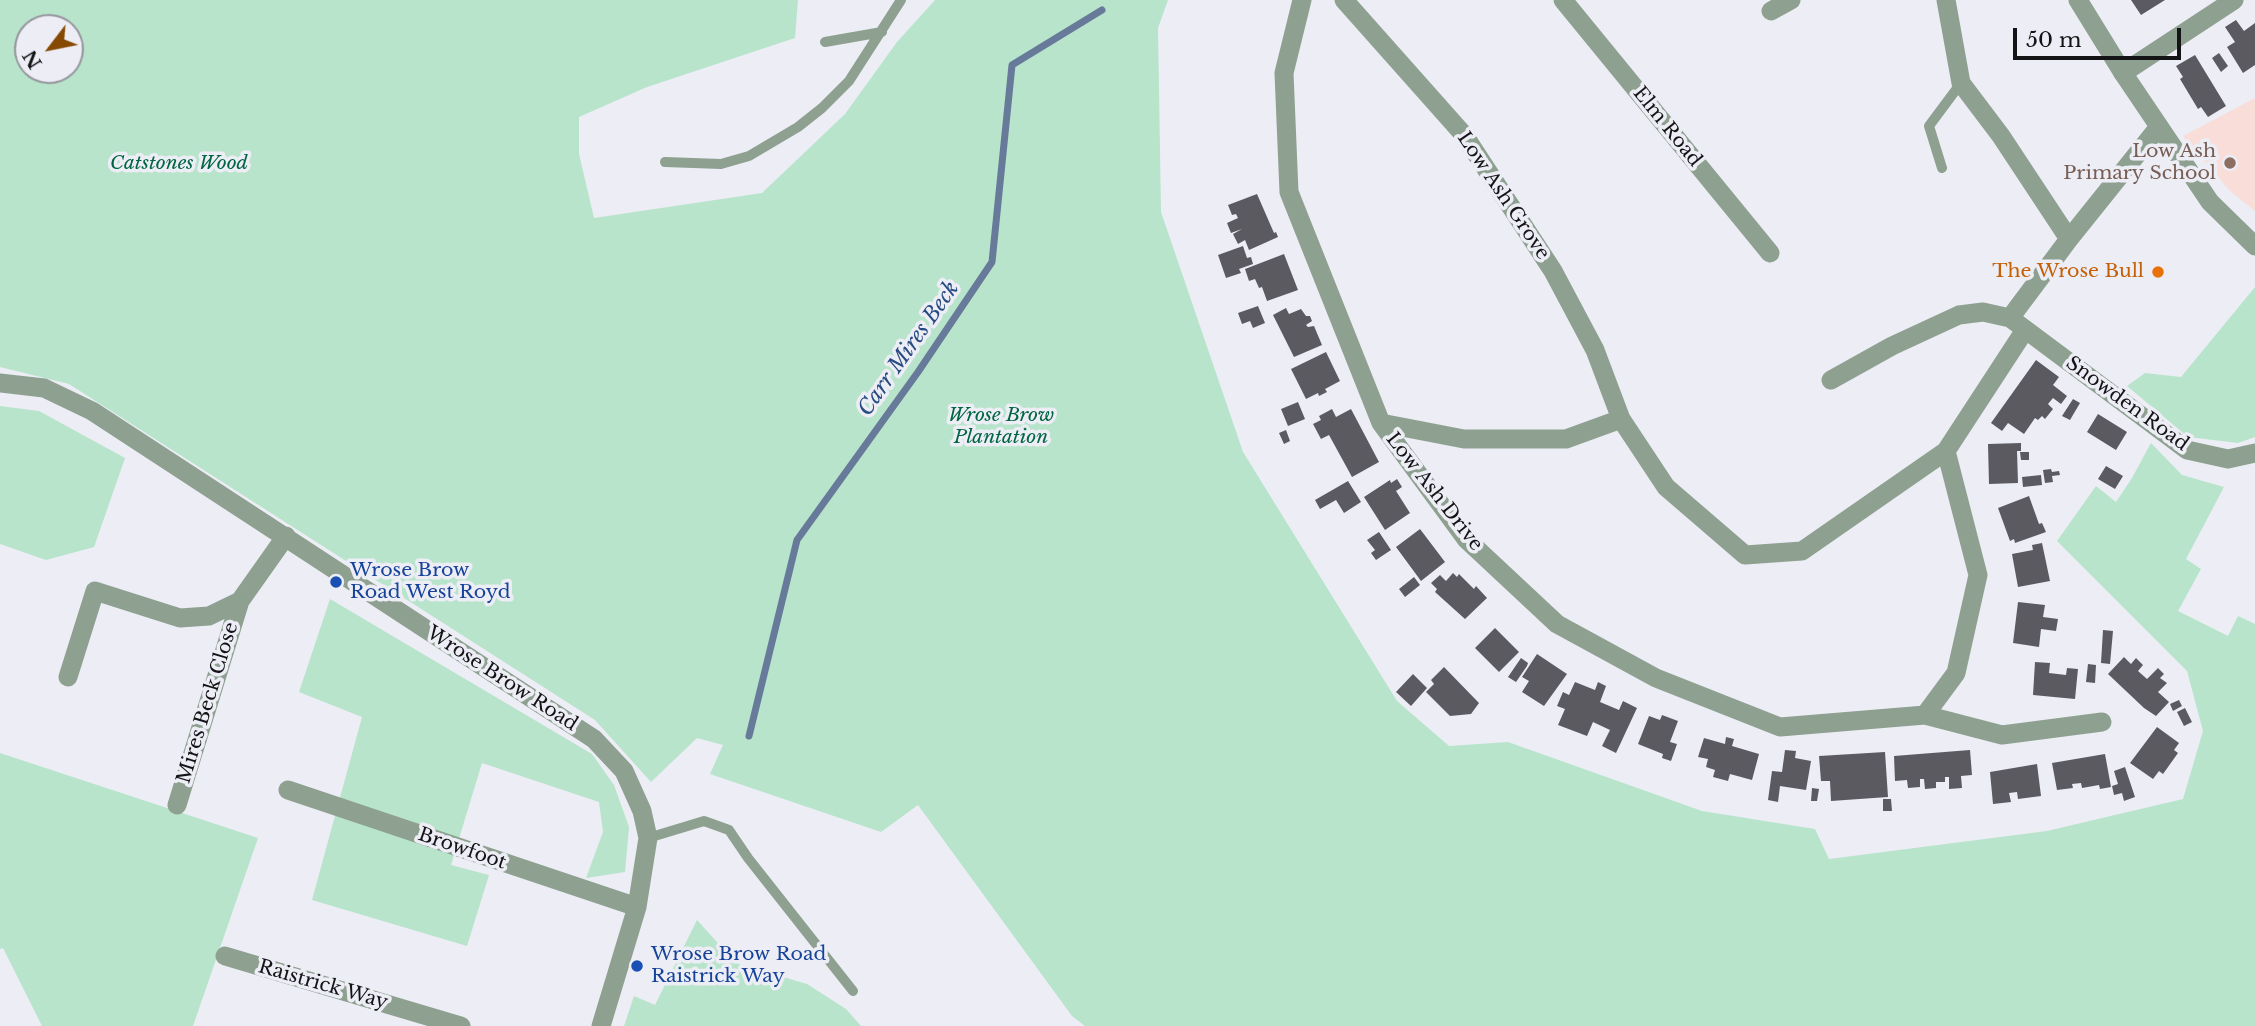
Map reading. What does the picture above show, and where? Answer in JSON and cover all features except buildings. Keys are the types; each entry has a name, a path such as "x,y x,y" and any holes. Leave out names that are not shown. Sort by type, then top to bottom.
{"street":[{"name":"Low Ash Drive","path":"1302,0 1284,73 1289,192 1381,423 1466,539 1557,624 1656,678 1780,727 1925,715 2002,735 2102,722"},
{"name":"Low Ash Grove","path":"1344,0 1472,146 1553,271 1595,350 1621,419 1666,487 1745,555 1802,551 1946,451"},
{"name":"Elm Road","path":"1563,0 1770,253"},
{"path":"1771,11 1791,0"},
{"path":"1946,0 1961,83 2001,136 2069,239"},
{"path":"2078,0 2158,128 2210,202 2255,246"},
{"path":"2123,73 2234,0"},
{"path":"1925,715 1956,673 1978,575 1946,451 2069,239 2158,128"},
{"path":"1831,380 1892,346 1959,314 1983,313 2018,324"},
{"name":"Snowden Road","path":"2018,324 2187,450 2228,459 2255,453"},
{"name":"Wrose Brow Road","path":"0,383 44,388 92,411 594,739 624,771 642,811 648,838 637,907 601,1026"},
{"path":"1381,423 1464,439 1566,439 1621,419"},
{"name":"Mires Beck Close","path":"177,805 240,601 286,536"},
{"name":"Mires Beck Close","path":"68,677 94,591 180,618 209,616 240,601"},
{"name":"Browfoot","path":"288,790 637,907"},
{"name":"Raistrick Way","path":"225,956 461,1026"}],"lane":[{"path":"665,162 721,164 749,156 798,127 849,81 901,0"},
{"path":"825,42 882,32"},
{"path":"1942,168 1929,126 1961,83"},
{"path":"648,838 704,821 729,830 853,991"}],"shaded area":[{"name":"Low Ash Primary School","path":"2255,98 2255,211 2229,190 2183,136"}],"green space":[{"path":"0,0 798,0 795,38 647,87 579,117 579,154 594,218 762,193 845,114 897,42 935,0 1168,0 1158,28 1161,212 1243,452 1397,701 1449,746 1508,742 1702,811 1815,829 1829,859 2047,831 2183,799 2203,731 2187,671 2057,541 2096,486 2116,502 2151,443 2182,475 2224,487 2186,559 2201,569 2178,611 2228,636 2238,616 2255,624 2255,1026 1085,1026 1072,1016 918,805 881,832 710,774 723,745 697,738 651,782 595,720 69,384 0,367"},
{"path":"2255,287 2255,437 2238,443 2188,437 2127,386 2145,373 2181,377"},
{"path":"0,406 39,411 125,458 94,547 46,560 0,544"},
{"path":"330,599 592,754 614,785 629,827 625,872 586,878 603,832 599,802 482,763 451,865 489,875 467,946 312,900 362,717 299,692"},
{"path":"0,753 258,838 193,1026 42,1026 3,948 0,949"},
{"path":"697,920 736,963 807,984 846,1009 861,1026 624,1026 634,996 655,1005"}],"waterway":[{"name":"Carr Mires Beck","path":"749,736 797,540 918,372 992,262 1012,65 1102,10"}],"place":[{"name":"Low Ash Primary School","path":"2230,163"},
{"name":"The Wrose Bull","path":"2158,272"},
{"name":"Wrose Brow Road West Royd","path":"336,582"},
{"name":"Wrose Brow Road Raistrick Way","path":"637,966"}],"park label":[{"name":"Catstones Wood","path":"179,164"},
{"name":"Wrose Brow Plantation","path":"1001,427"}]}
